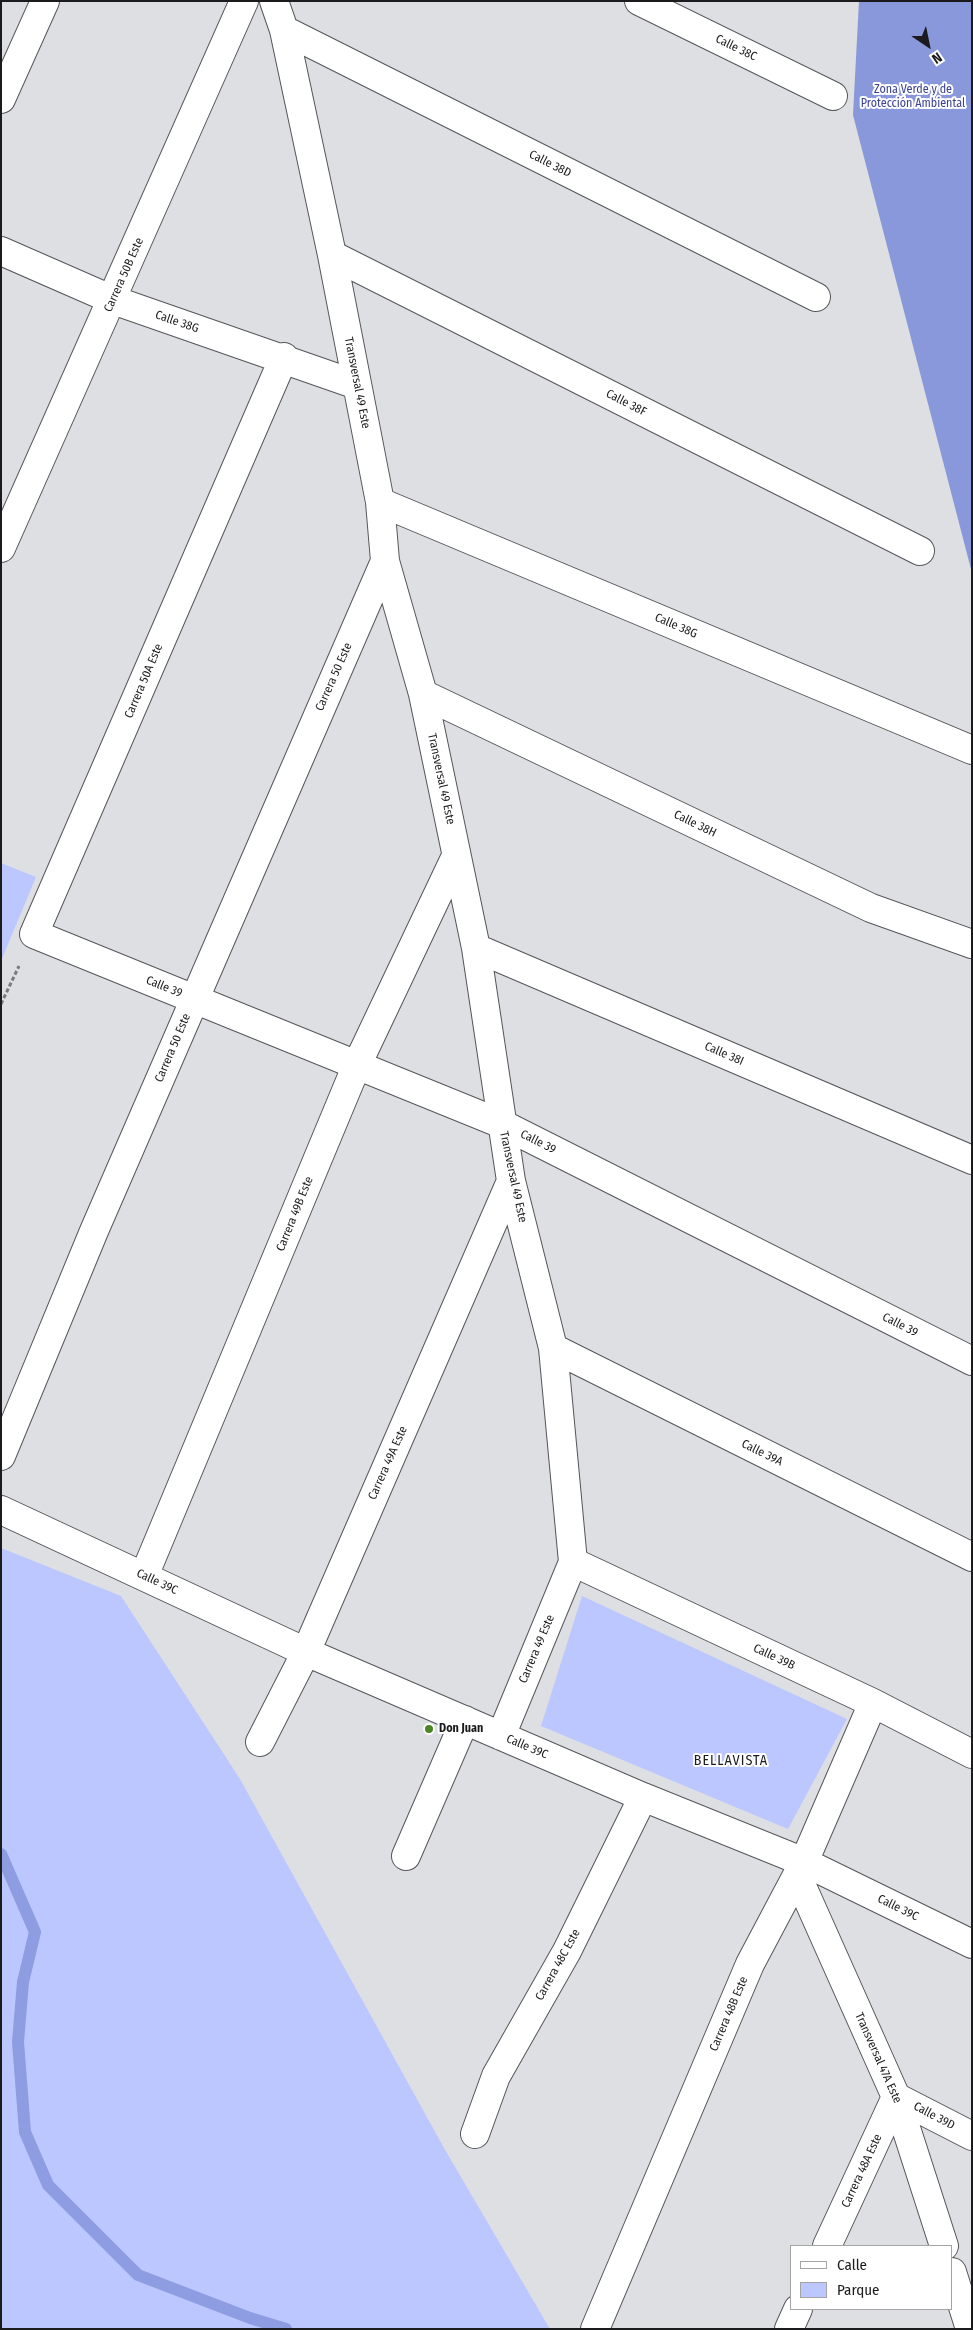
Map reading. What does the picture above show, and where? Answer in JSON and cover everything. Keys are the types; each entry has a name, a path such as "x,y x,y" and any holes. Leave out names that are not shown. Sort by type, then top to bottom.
{"street":[{"path":"1,99 45,1"},
{"name":"Carrera 50B Este","path":"1,548 113,300 244,1"},
{"name":"Transversal 49 Este","path":"274,1 284,30 332,255 380,502 385,561 424,694 476,948 511,1181 553,1348 573,1562"},
{"name":"Calle 38C","path":"639,1 833,96"},
{"name":"Calle 38D","path":"284,30 816,297"},
{"name":"Calle 38G","path":"1,251 113,300 356,384"},
{"name":"Calle 38F","path":"332,255 920,551"},
{"name":"Carrera 50A Este","path":"34,934 284,358"},
{"name":"Calle 38G","path":"380,502 972,750"},
{"name":"Carrera 50 Este","path":"1,1456 60,1310 385,561"},
{"name":"Calle 38H","path":"424,694 871,908 972,944"},
{"name":"Carrera 49B Este","path":"144,1576 356,1066 456,856"},
{"name":"Calle 39","path":"34,934 502,1124 972,1361"},
{"name":"Calle 38I","path":"476,948 972,1160"},
{"name":"Carrera 49A Este","path":"260,1742 306,1652 511,1181"},
{"name":"Calle 39A","path":"553,1348 972,1557"},
{"name":"Calle 39C","path":"1,1510 306,1652 643,1797 972,1944"},
{"name":"Calle 39B","path":"573,1562 873,1703 972,1754"},
{"name":"Carrera 49 Este","path":"501,1736 573,1562"},
{"name":"Carrera 48B Este","path":"595,2329 750,1964 800,1868 873,1703"},
{"path":"406,1856 465,1720"},
{"name":"Carrera 48C Este","path":"475,2134 496,2076 567,1951 643,1797"},
{"name":"Transversal 47A Este","path":"800,1868 896,2096 944,2245"},
{"name":"Calle 39D","path":"896,2096 972,2136"},
{"name":"Carrera 48A Este","path":"827,2245 896,2096"},
{"path":"953,2275 970,2329"},
{"path":"789,2329 798,2310"}],"path":[{"path":"1,1004 34,934"}],"green space":[{"name":"Zona Verde y de Protección Ambiental","path":"859,1 972,1 972,573 853,115"},
{"path":"1,863 36,877 1,961"},
{"path":"1,1548 121,1596 240,1779 444,2148 550,2329 1,2329"},
{"path":"582,1596 847,1719 788,1829 541,1726"}],"waterway":[{"path":"1,1854 35,1932 23,1982 18,2042 25,2132 48,2185 138,2275 250,2318 286,2329"}],"place":[{"name":"Don Juan","path":"429,1729"}],"district":[{"name":"BELLAVISTA","path":"731,1761"}]}
